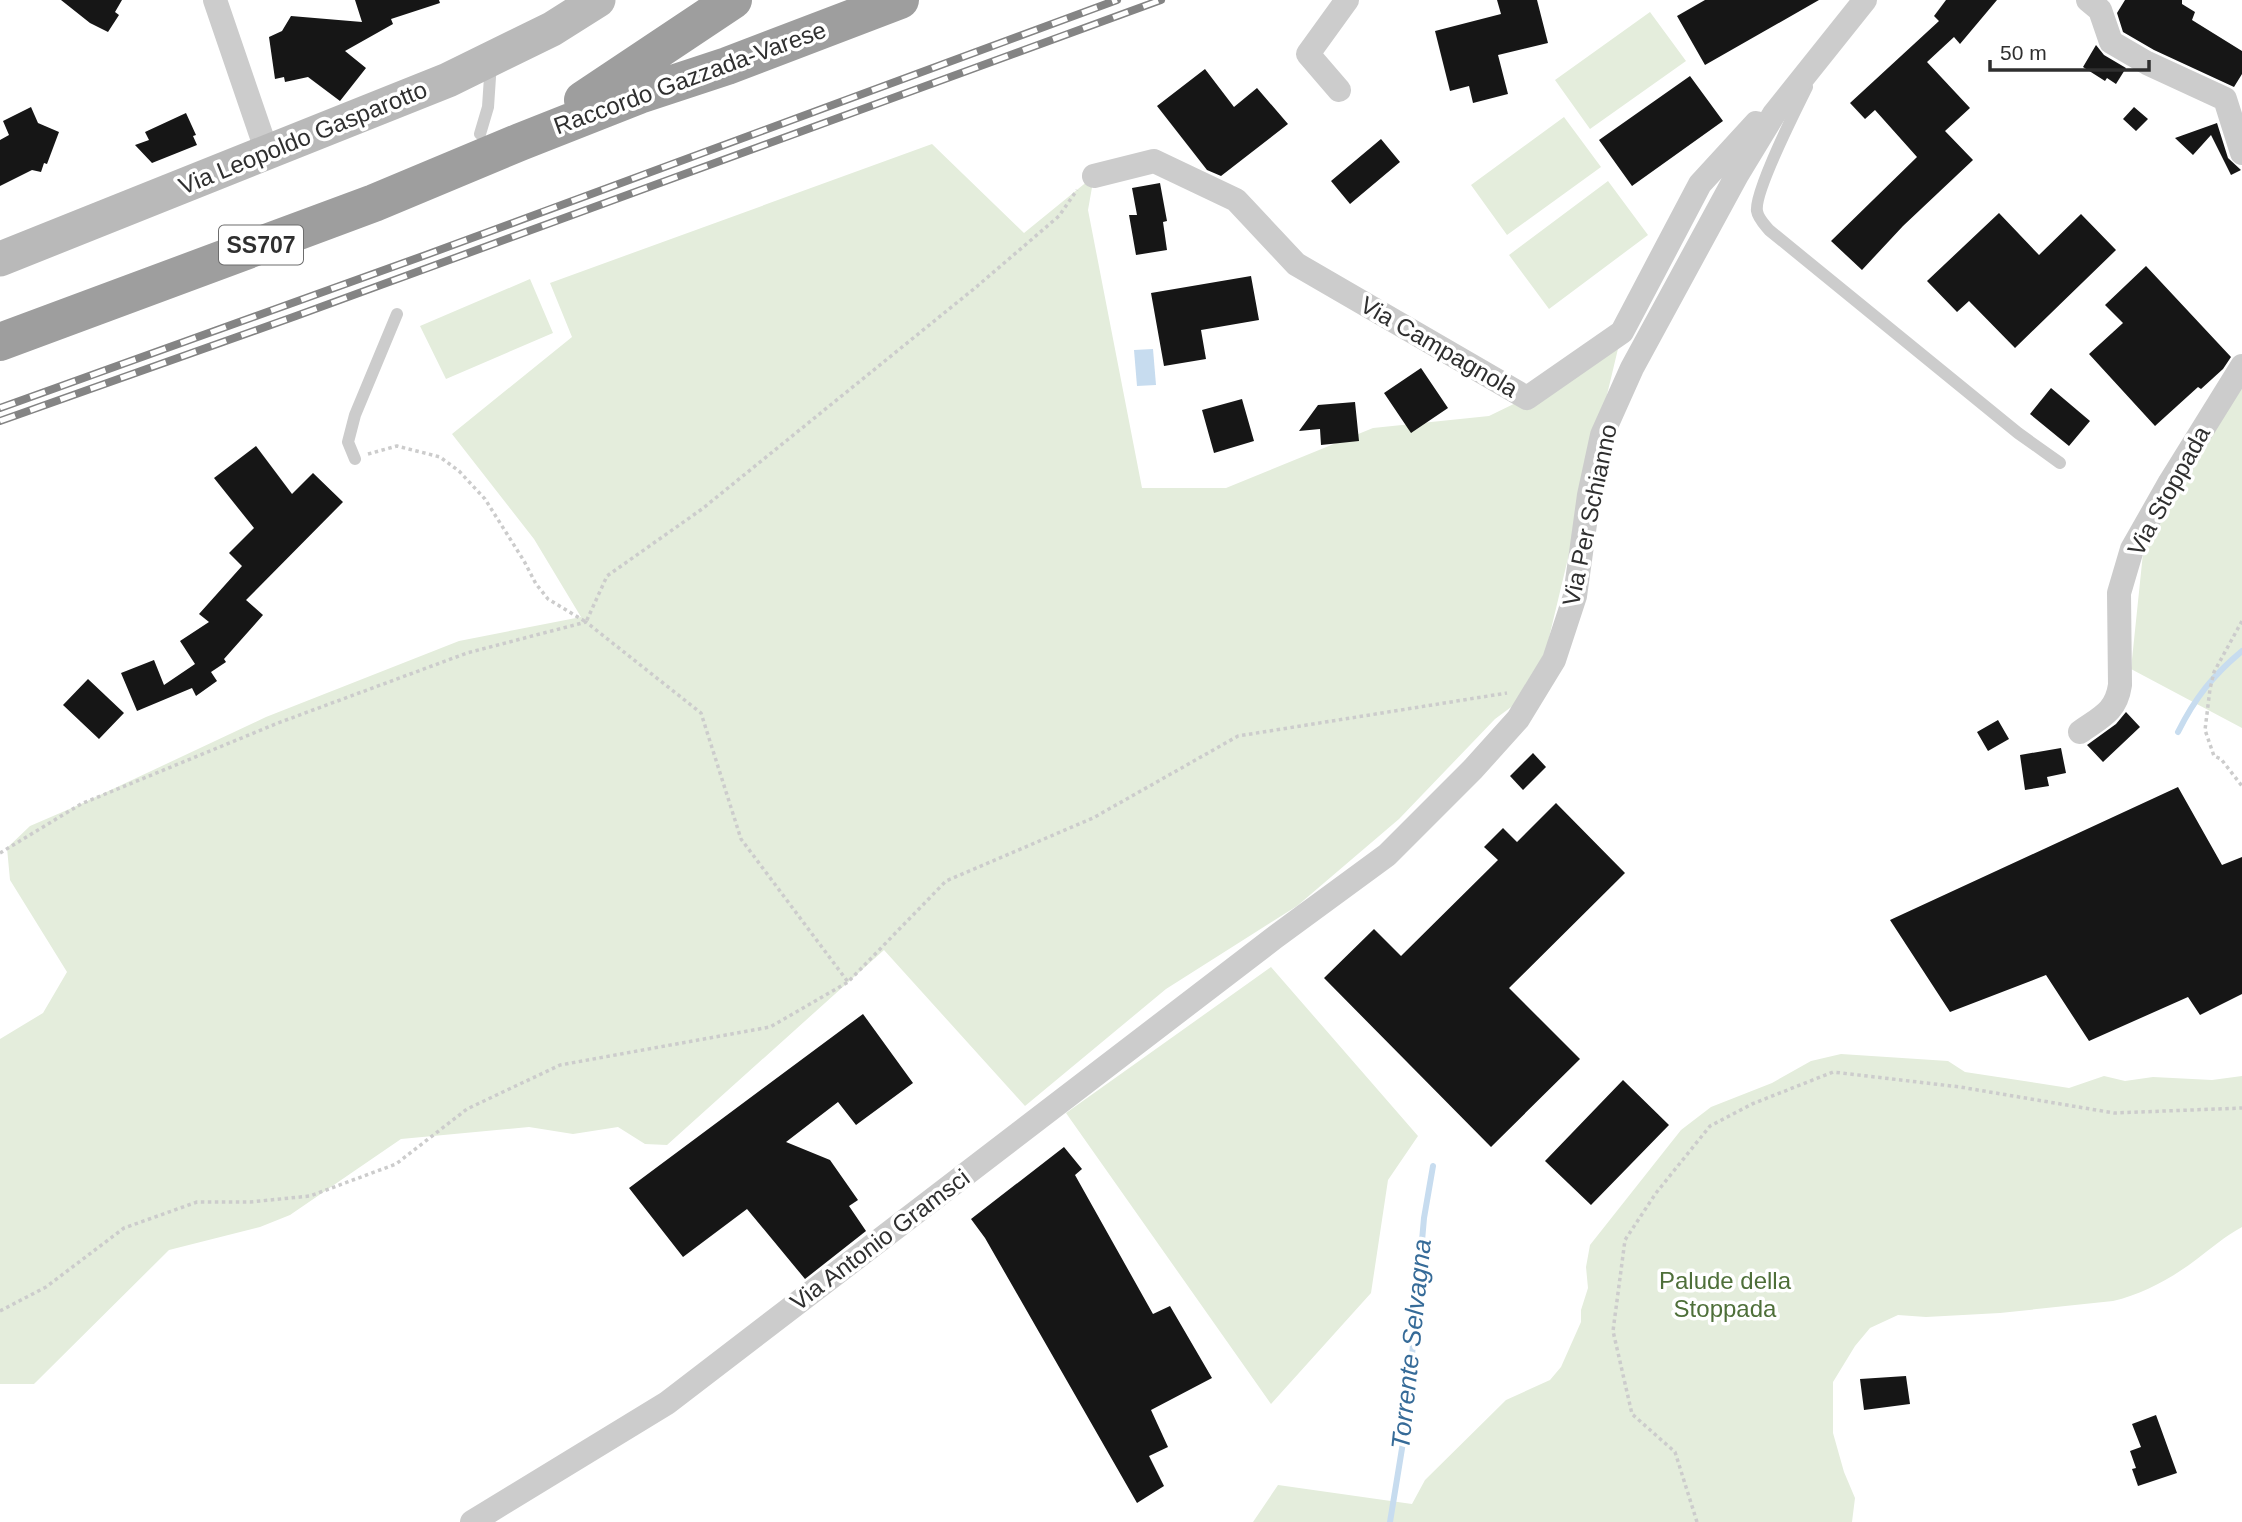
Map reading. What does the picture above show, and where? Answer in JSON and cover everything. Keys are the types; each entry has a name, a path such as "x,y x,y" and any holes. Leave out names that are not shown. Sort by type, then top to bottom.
{"highway":[{"name":"Raccordo Gazzada-Varese","path":"520,142 733,0"},
{"path":"597,91 754,0"},
{"path":"639,95 710,56 832,0"},
{"name":"Raccordo Gazzada-Varese","path":"0,342 374,203 639,95 727,66 900,0"}],"main road":[{"name":"Via Leopoldo Gasparotto","path":"0,259 449,80 552,29 598,0"}],"street":[{"path":"215,0 267,152"},
{"path":"1339,90 1308,54 1347,0"},
{"name":"Via Per Schianno","path":"1273,938 1387,855 1509,729 1537,688 1554,660 1575,596 1589,495 1602,435 1632,368 1743,164 1774,114 1865,0"},
{"path":"2088,0 2100,10 2111,42 2147,63 2225,99 2242,153"},
{"name":"Via Campagnola","path":"1086,183 1154,161 1236,200 1296,264 1527,398 1622,332 1700,184 1827,45"},
{"name":"Via Stoppada","path":"2080,732 2111,710 2118,699 2119,593 2132,549 2242,366"},
{"name":"Via Antonio Gramsci","path":"472,1522 667,1403 1273,938"}],"lane":[{"path":"1827,45 1780,143 1758,205 1760,219 1769,230 2018,433 2060,463"},
{"path":"480,134 488,107 492,59"},
{"path":"355,459 348,442 355,415 397,314"}],"path":[{"path":"586,622 607,576 702,509 975,288 1059,216 1086,183"},
{"path":"355,459 397,446 440,457 485,499 536,584 548,598 569,614 586,622 701,713 741,839 848,982"},
{"path":"2242,621 2214,672 2205,730 2214,755 2221,759 2242,786"},
{"path":"0,853 81,804 278,723 467,653 586,622"},
{"path":"0,1311 46,1287 124,1228 197,1202 250,1202 310,1196 396,1164 467,1110 560,1065 770,1027 848,982 946,881 1093,818 1238,736 1537,688"},
{"path":"1698,1522 1675,1452 1632,1414 1613,1331 1625,1240 1656,1193 1710,1126 1752,1104 1833,1072 1960,1087 2114,1113 2242,1108"}],"green space":[{"path":"1650,12 1686,61 1590,129 1555,80"},
{"path":"1564,117 1601,167 1507,235 1471,185"},
{"path":"932,144 1024,233 1094,176 1088,210 1142,488 1226,488 1373,428 1489,416 1573,375 1622,332 1537,688 1495,719 1399,819 1297,906 1166,989 1025,1106 884,950 667,1145 645,1144 618,1127 573,1134 529,1127 401,1139 290,1215 260,1227 169,1250 34,1384 0,1384 0,1039 43,1013 67,972 10,880 7,848 30,826 266,717 459,641 581,617 534,539 452,434 572,337 550,283"},
{"path":"1608,181 1648,235 1549,309 1509,255"},
{"path":"530,279 553,333 446,379 420,326"},
{"path":"2242,358 2242,728 2131,669 2148,505"},
{"path":"1271,967 1418,1136 1388,1180 1371,1293 1271,1404 1066,1113"},
{"name":"Palude della Stoppada","path":"1841,1054 1948,1061 1965,1072 2069,1088 2104,1076 2125,1081 2153,1077 2212,1080 2242,1076 2242,1227 2167,1279 2146,1290 2113,1301 2000,1313 1926,1317 1898,1315 1870,1328 1855,1346 1833,1382 1833,1433 1855,1498 1852,1522 1253,1522 1278,1485 1412,1504 1425,1480 1506,1400 1550,1380 1561,1367 1581,1322 1581,1310 1588,1288 1586,1267 1590,1245 1681,1130 1711,1107 1772,1083 1811,1061"}],"water":[{"path":"1153,349 1156,385 1137,386 1134,350"}],"building":[{"path":"61,0 122,0 115,12 119,15 108,32 90,23"},
{"path":"355,0 439,0 440,3 391,19 393,24 345,51 366,68 340,101 308,77 285,82 284,77 275,79 269,37 282,31 291,16 362,22"},
{"path":"1497,0 1537,0 1548,43 1498,55 1508,94 1473,103 1469,86 1450,91 1435,31 1501,14"},
{"path":"1705,0 1819,0 1705,65 1677,16"},
{"path":"1946,0 1997,0 1960,44 1954,37 1927,62 1970,108 1945,131 1973,160 1903,226 1862,270 1831,241 1917,157 1875,110 1865,119 1850,103 1939,21 1934,16"},
{"path":"2125,0 2182,0 2182,4 2195,12 2192,20 2242,51 2242,74 2234,87 2154,50 2123,32 2117,13"},
{"path":"2096,45 2104,55 2126,68 2116,84 2107,78 2105,81 2083,67"},
{"path":"1205,69 1234,107 1257,88 1288,124 1221,176 1207,170 1157,106"},
{"path":"1690,76 1723,121 1632,186 1599,140"},
{"path":"31,107 38,123 59,132 47,164 44,163 41,172 32,170 0,186 0,140 9,135 3,121"},
{"path":"2134,107 2148,119 2136,131 2123,119"},
{"path":"186,113 196,135 193,136 197,145 152,163 135,145 149,140 145,132"},
{"path":"2217,123 2228,158 2241,170 2231,175 2211,135 2193,155 2175,138"},
{"path":"1381,139 1400,162 1350,204 1331,181"},
{"path":"1160,183 1167,221 1163,222 1167,250 1136,255 1129,215 1137,215 1132,188"},
{"path":"1999,213 2039,255 2081,214 2116,250 2015,348 1969,301 1957,312 1927,281"},
{"path":"2146,266 2231,357 2223,369 2201,389 2198,387 2155,426 2089,354 2123,323 2105,305"},
{"path":"1251,276 1259,320 1201,330 1206,359 1164,366 1151,293"},
{"path":"1421,368 1448,408 1411,433 1384,393"},
{"path":"2051,388 2090,421 2069,446 2030,414"},
{"path":"1242,399 1254,441 1214,453 1202,410"},
{"path":"1355,402 1359,441 1321,445 1320,429 1299,431 1318,405"},
{"path":"256,446 292,494 313,473 343,502 246,600 263,615 224,659 226,662 211,672 217,681 196,696 192,688 137,711 121,673 154,660 164,685 195,664 180,641 209,622 199,614 242,566 229,553 254,528 214,478"},
{"path":"88,679 124,713 99,739 63,705"},
{"path":"2126,712 2140,727 2103,762 2087,745 2116,724"},
{"path":"1998,720 2009,739 1988,751 1977,732"},
{"path":"2061,748 2066,773 2047,777 2049,786 2025,790 2020,755"},
{"path":"1533,753 1546,767 1523,790 1510,776"},
{"path":"2178,787 2222,865 2242,857 2242,994 2200,1015 2188,997 2089,1041 2046,975 1950,1012 1890,920"},
{"path":"1556,803 1625,873 1509,988 1580,1059 1491,1147 1324,978 1374,929 1401,956 1498,860 1484,847 1503,828 1517,842"},
{"path":"863,1014 913,1083 856,1125 838,1102 786,1142 830,1160 858,1200 849,1206 866,1231 805,1279 747,1209 683,1257 629,1188"},
{"path":"1623,1080 1669,1125 1591,1205 1545,1161"},
{"path":"1064,1147 1082,1169 1075,1175 1153,1314 1170,1306 1212,1378 1151,1410 1168,1447 1149,1456 1164,1486 1137,1503 985,1238 971,1219"},
{"path":"1906,1376 1910,1404 1864,1410 1860,1379"},
{"path":"2156,1415 2177,1473 2138,1486 2130,1451 2141,1447 2132,1424"}],"waterway":[{"name":"Torrente Selvagna","path":"2178,732 2206,688 2242,651"},
{"name":"Torrente Selvagna","path":"1390,1522 1406,1424 1424,1218 1433,1166"}],"railway":[{"path":"0,408 423,256 1117,0"},
{"path":"0,421 296,316 1161,0"}]}
